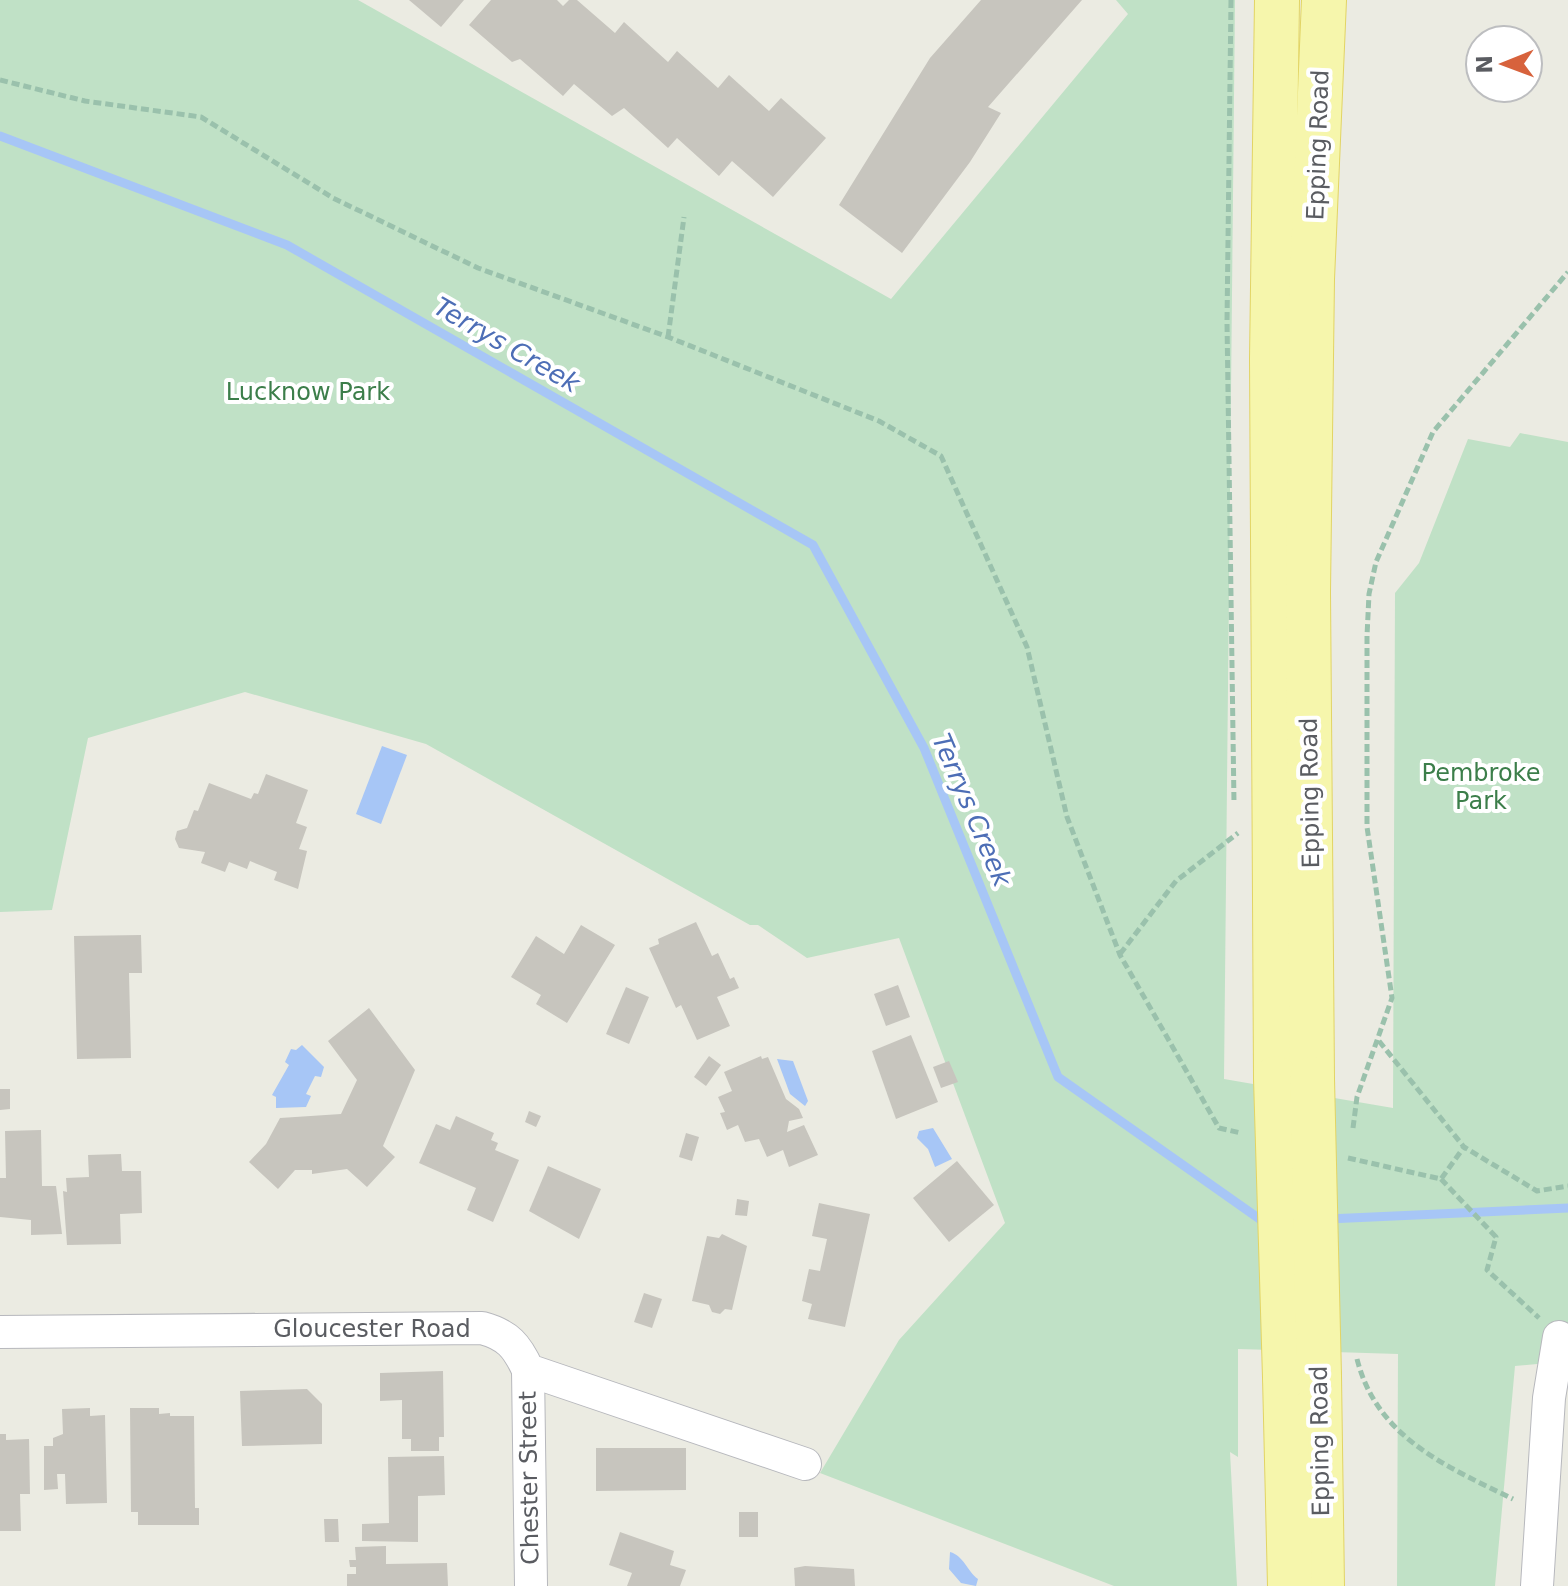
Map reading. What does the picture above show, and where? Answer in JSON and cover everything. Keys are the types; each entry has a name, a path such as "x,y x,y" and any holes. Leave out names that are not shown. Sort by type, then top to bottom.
{"main road":[{"name":"Epping Road","path":"1277,0 1272,359 1255,804 1294,1078"},
{"name":"Epping Road","path":"1322,1586 1302,1377 1294,1078 1308,593 1312,279 1324,0"},
{"name":"Epping Road","path":"1290,1586 1302,1377"}],"street":[{"name":"Gloucester Road","path":"0,1332 482,1328 502,1334 518,1348 528,1370"},
{"path":"1537,1586 1549,1398 1559,1337"},
{"path":"528,1370 805,1464"},
{"name":"Chester Street","path":"528,1370 531,1586"}],"path":[{"path":"1120,955 1176,881 1235,835 1255,804 1227,322 1231,0"},
{"path":"0,80 85,101 201,117 333,198 478,268 668,337 879,421 941,456 1027,647 1067,817 1120,955 1219,1128"},
{"path":"668,337 684,217"},
{"path":"1352,1132 1357,1097 1392,998 1367,827 1367,636 1369,594 1376,562 1433,432 1568,272"},
{"path":"1234,820 1235,851"},
{"path":"1378,1040 1464,1147 1537,1191 1568,1186"},
{"path":"1441,1179 1496,1237 1487,1270 1559,1337"},
{"path":"1357,1349 1357,1362 1386,1421 1418,1449 1489,1487"}],"green space":[{"path":"0,0 358,0 891,299 1128,14 1116,0 1235,0 1224,1079 1393,1108 1395,593 1419,563 1468,439 1510,447 1520,433 1568,442 1568,1361 1515,1366 1495,1586 1397,1586 1398,1354 1238,1349 1238,1457 1230,1452 1237,1586 1114,1586 820,1473 899,1340 1005,1223 899,938 807,958 758,925 750,925 426,744 245,692 88,738 52,910 0,912"}],"water":[{"path":"382,746 407,755 381,824 356,814"},
{"path":"302,1045 324,1067 321,1077 315,1076 306,1094 311,1096 306,1107 276,1108 276,1097 272,1095 289,1065 285,1062 291,1049 296,1050"},
{"path":"777,1059 793,1061 808,1101 805,1106 790,1094"},
{"path":"933,1128 952,1159 935,1167 928,1149 917,1138 919,1131"},
{"path":"950,1552 959,1557 978,1579 976,1586 961,1583 949,1569"}],"building":[{"path":"409,0 464,0 441,27"},
{"path":"491,0 557,0 563,6 569,0 577,0 615,33 624,22 668,62 677,51 718,88 729,75 769,111 781,98 826,138 773,197 732,161 719,176 677,138 668,148 624,108 612,116 574,84 563,96 520,59 512,62 469,25"},
{"path":"981,0 1082,0 988,107 1001,113 970,162 902,253 839,205 930,58"},
{"path":"266,774 308,790 296,823 307,827 299,849 307,851 298,889 274,880 277,872 250,861 247,869 229,862 225,872 201,863 205,852 179,848 175,839 177,831 187,828 194,810 198,811 209,783 251,799 254,793 258,794"},
{"path":"696,922 712,956 718,953 730,979 734,977 739,988 717,997 730,1026 697,1040 681,1005 676,1008 649,948 659,944 658,939"},
{"path":"581,925 615,945 567,1023 536,1004 541,995 511,977 536,936 564,954"},
{"path":"141,935 142,973 129,973 131,1058 77,1059 74,936"},
{"path":"898,985 910,1017 886,1026 874,994"},
{"path":"626,987 649,997 629,1044 606,1034"},
{"path":"369,1008 415,1070 383,1146 395,1157 367,1187 347,1169 312,1174 312,1170 295,1170 278,1189 249,1162 266,1144 280,1118 341,1114 357,1080 328,1041"},
{"path":"911,1035 938,1102 896,1119 872,1051"},
{"path":"709,1056 721,1065 706,1086 694,1077"},
{"path":"761,1056 762,1059 768,1057 786,1099 799,1109 803,1118 789,1121 787,1132 804,1125 818,1155 789,1167 783,1150 767,1157 759,1139 745,1142 738,1125 727,1130 720,1113 725,1112 718,1097 732,1091 724,1072"},
{"path":"949,1061 958,1082 941,1088 933,1067"},
{"path":"0,1089 10,1089 10,1109 0,1110"},
{"path":"529,1111 541,1116 536,1127 525,1122"},
{"path":"456,1116 494,1133 491,1140 498,1143 495,1150 519,1160 493,1222 467,1210 476,1188 419,1163 436,1124 450,1130"},
{"path":"41,1130 42,1186 56,1186 62,1234 31,1235 31,1220 0,1217 0,1178 6,1178 5,1131"},
{"path":"686,1133 699,1137 692,1161 679,1157"},
{"path":"121,1154 122,1171 141,1171 142,1213 120,1214 121,1244 67,1245 63,1191 67,1192 66,1178 89,1177 88,1155"},
{"path":"957,1161 994,1205 949,1242 913,1198"},
{"path":"548,1166 601,1189 579,1239 529,1211"},
{"path":"737,1199 749,1201 747,1216 735,1215"},
{"path":"819,1203 870,1214 845,1327 808,1319 812,1304 802,1301 809,1269 820,1271 827,1239 812,1236"},
{"path":"722,1234 747,1246 732,1310 725,1309 720,1314 712,1312 709,1305 692,1301 707,1236 719,1238"},
{"path":"644,1293 662,1299 652,1328 634,1322"},
{"path":"443,1371 444,1437 439,1437 439,1451 411,1451 411,1439 402,1439 402,1400 380,1401 380,1373"},
{"path":"307,1389 322,1404 322,1444 242,1446 240,1391"},
{"path":"90,1408 90,1416 105,1415 107,1503 66,1504 65,1474 57,1474 58,1489 44,1490 44,1446 53,1446 53,1438 63,1434 62,1409"},
{"path":"130,1408 159,1408 159,1414 194,1416 195,1508 199,1508 199,1525 138,1525 138,1512 131,1512"},
{"path":"0,1434 6,1434 6,1440 29,1439 30,1494 20,1494 21,1531 0,1531"},
{"path":"596,1448 686,1448 686,1490 596,1491"},
{"path":"444,1456 445,1495 418,1496 418,1542 362,1541 362,1524 389,1523 388,1457"},
{"path":"739,1512 758,1512 758,1537 739,1537"},
{"path":"324,1519 338,1519 339,1542 325,1542"},
{"path":"620,1532 674,1551 670,1565 686,1570 680,1586 627,1586 632,1573 609,1565"},
{"path":"386,1546 386,1564 447,1563 448,1586 347,1586 347,1574 356,1574 356,1567 350,1567 349,1560 356,1560 355,1547"},
{"path":"794,1568 854,1569 855,1586 795,1586"}],"waterway":[{"name":"Terrys Creek","path":"0,136 287,245 813,545 924,748 1058,1077 1261,1220 1269,1220"},
{"name":"Terrys Creek","path":"1328,1219 1568,1208"}],"park label":[{"name":"Lucknow Park","path":"308,392"},
{"name":"Pembroke Park","path":"1481,787"}]}
